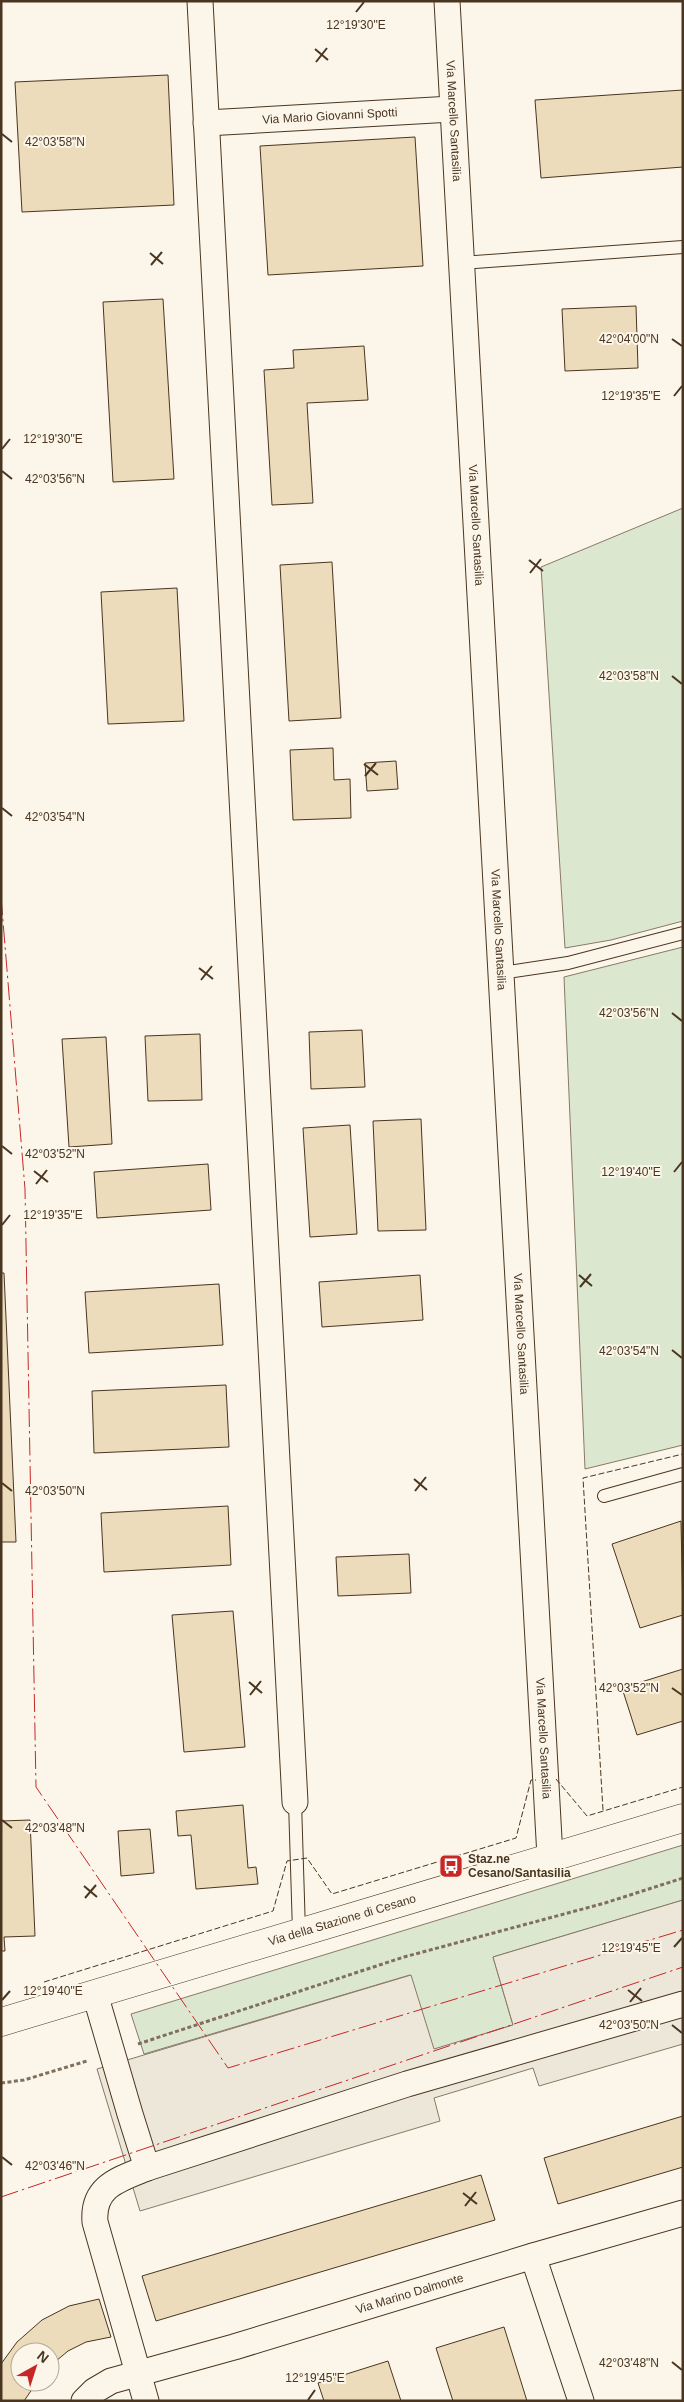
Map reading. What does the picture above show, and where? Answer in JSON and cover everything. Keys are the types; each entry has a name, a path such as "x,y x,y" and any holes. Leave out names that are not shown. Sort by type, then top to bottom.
{"street":[{"path":"200,1 295,1802"},
{"name":"Via Marcello Santasilia","path":"447,1 550,1857"},
{"name":"Via Mario Giovanni Spotti","path":"206,123 452,109"},
{"name":"Via della Stazione di Cesano","path":"1,2022 683,1818"},
{"path":"95,1994 148,2168"},
{"path":"146,2401 95,2213 98,2198 108,2186 115,2181 148,2168 407,2084 683,2004"},
{"name":"Via Marino Dalmonte","path":"84,2401 94,2391 111,2381 244,2344 533,2256 683,2214"},
{"path":"533,2256 581,2401"}],"lane":[{"path":"461,263 683,247"},
{"path":"501,973 568,962 683,933"},
{"path":"604,1496 683,1474"},
{"path":"295,1802 299,1932"}],"path":[{"path":"1,2083 24,2080 404,1958 605,1903 683,1878"}],"green space":[{"path":"683,508 683,921 611,940 565,948 541,567"},
{"path":"683,947 683,1445 585,1469 564,977"},
{"path":"683,1845 683,1900 493,1957 513,2025 433,2050 410,1975 144,2054 131,2014"}],"shaded area":[{"path":"683,1900 683,2044 539,2086 533,2068 434,2098 440,2121 140,2211 97,2069 411,1975 434,2049 513,2025 493,1957"}],"building":[{"path":"168,75 174,205 22,212 15,82"},
{"path":"683,90 683,167 541,178 535,100"},
{"path":"415,137 423,266 268,275 260,146"},
{"path":"163,299 174,479 113,482 103,302"},
{"path":"636,306 638,368 565,371 562,309"},
{"path":"364,346 368,400 307,403 313,503 272,505 264,370 294,368 293,350"},
{"path":"332,562 341,718 289,721 280,565"},
{"path":"177,588 184,721 108,724 101,592"},
{"path":"333,748 334,780 350,779 351,818 293,820 290,750"},
{"path":"396,761 398,789 367,791 365,763"},
{"path":"362,1030 365,1087 311,1089 309,1032"},
{"path":"200,1034 202,1100 148,1101 145,1036"},
{"path":"106,1037 112,1144 69,1147 62,1039"},
{"path":"421,1119 426,1230 378,1231 373,1121"},
{"path":"350,1125 357,1234 310,1237 303,1128"},
{"path":"208,1164 211,1210 97,1218 94,1172"},
{"path":"1,1273 4,1273 16,1542 1,1542"},
{"path":"420,1275 423,1320 322,1327 319,1282"},
{"path":"219,1284 223,1345 89,1353 85,1292"},
{"path":"226,1385 229,1447 94,1453 92,1391"},
{"path":"228,1506 231,1565 104,1572 101,1513"},
{"path":"681,1521 683,1615 640,1628 612,1544"},
{"path":"409,1554 411,1593 338,1596 336,1557"},
{"path":"233,1611 245,1747 184,1752 172,1615"},
{"path":"683,1669 683,1721 637,1735 622,1688"},
{"path":"243,1805 248,1868 256,1867 258,1884 196,1889 191,1835 178,1836 176,1811"},
{"path":"30,1820 35,1936 4,1937 5,1951 1,1951 1,1821"},
{"path":"150,1829 154,1873 121,1876 118,1831"},
{"path":"683,2116 683,2167 558,2204 544,2158"},
{"path":"481,2175 495,2220 156,2321 142,2276"},
{"path":"99,2299 111,2337 86,2342 68,2351 60,2358 60,2342 17,2342 42,2320 69,2306"},
{"path":"504,2327 527,2401 453,2401 436,2348"},
{"path":"10,2352 10,2392 30,2392 24,2401 1,2401 1,2364"},
{"path":"388,2361 401,2401 324,2401 318,2383"}],"fence":[{"path":"603,1810 583,1478 683,1454"},
{"path":"556,1779 587,1816 683,1787"},
{"path":"44,1982 273,1911 287,1861 307,1858 332,1894 516,1838 531,1780 536,1780"}],"power":[{"path":"1,897 25,1189 36,1787 228,2068 683,1930"},
{"path":"1,2197 683,1967"}],"place":[{"name":"Staz.ne Cesano/Santasilia","path":"451,1866"}]}
